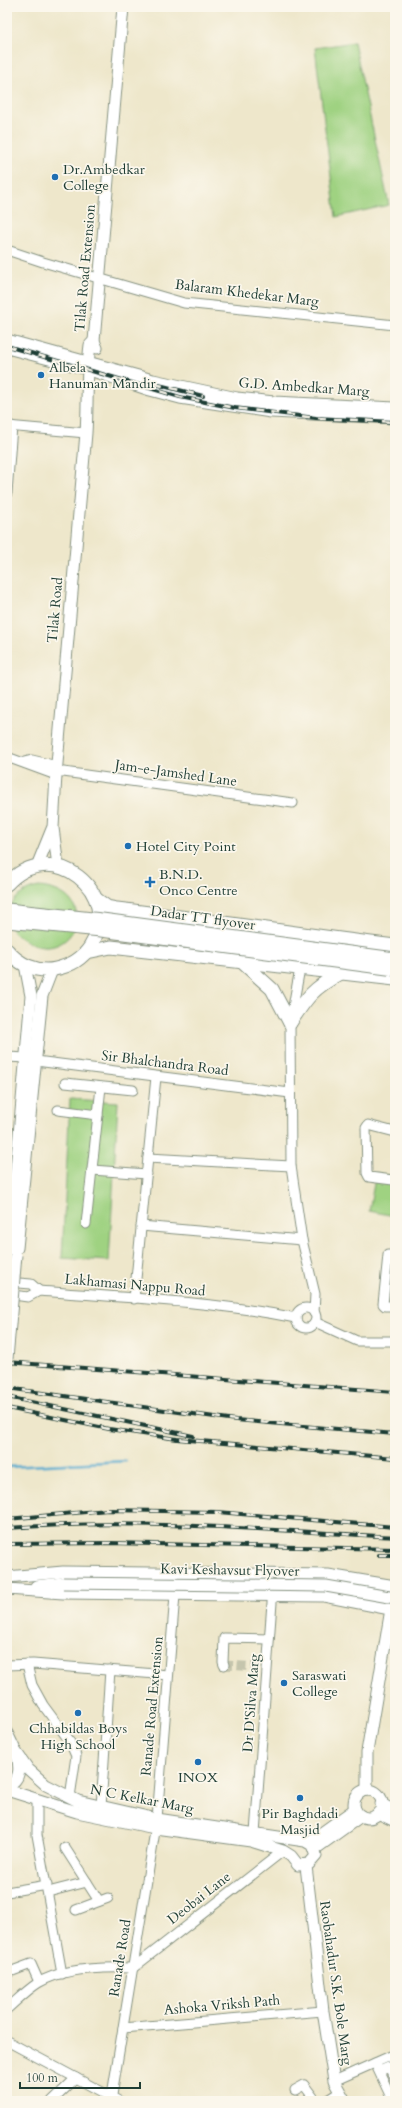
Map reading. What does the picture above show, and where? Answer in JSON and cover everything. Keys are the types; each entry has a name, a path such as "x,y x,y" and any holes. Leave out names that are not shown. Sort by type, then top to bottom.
{"highway":[{"path":"7,884 20,873 37,866 58,866 74,873 87,884 96,899 99,912 99,927 94,940 87,952 71,964 52,970 38,969 25,965 12,956 7,950"},
{"path":"96,899 107,907 117,909 187,917 303,935 395,946"},
{"name":"Dadar TT flyover","path":"7,910 102,920 395,959"},
{"path":"186,956 187,917"},
{"name":"Dadar TT flyover","path":"7,921 101,930 395,969"},
{"path":"87,952 111,948 395,979"},
{"path":"242,962 272,989 290,1023 310,993 320,984 341,973"}],"main road":[{"name":"Tilak Road Extension","path":"94,368 90,345 94,341 123,7"},
{"path":"7,340 52,356"},
{"path":"7,348 52,356"},
{"name":"G.D. Ambedkar Marg","path":"52,356 94,368 180,398 272,412 395,408"},
{"name":"Tilak Road","path":"58,866 53,828 56,771 86,433 88,393 92,386 94,368"},
{"name":"G.D. Ambedkar Marg","path":"332,409 395,418"},
{"name":"Tilak Road","path":"37,866 53,828"},
{"path":"7,1359 12,1255 30,1060 31,996 25,965"},
{"path":"30,1060 42,996 52,970"},
{"path":"7,1273 12,1255"},
{"path":"10,1577 63,1572 328,1575 395,1586"},
{"name":"Kavi Keshavsut Flyover","path":"10,1577 63,1583 326,1586 395,1597"},
{"name":"Kavi Keshavsut Flyover","path":"10,1589 63,1583"},
{"path":"10,1589 63,1593 324,1596 392,1610"},
{"path":"367,1790 367,1752 395,1597"},
{"name":"N C Kelkar Marg","path":"7,1733 16,1752 28,1769 46,1785 78,1802 101,1807 156,1824 255,1833 308,1844"},
{"path":"7,1786 17,1779 20,1768 16,1752"},
{"name":"N C Kelkar Marg","path":"7,1790 77,1812 251,1841 287,1853 298,1865 306,1866"},
{"path":"358,1813 355,1799 358,1794 367,1790 378,1794 380,1809 395,1821"},
{"path":"358,1813 370,1817 380,1809 395,1811"},
{"path":"306,1866 314,1859 308,1844 358,1813"},
{"name":"Raobahadur S.K. Bole Marg","path":"306,1866 323,2011 334,2082 342,2096"}],"street":[{"name":"Balaram Khedekar Marg","path":"7,250 184,303 395,325"},
{"path":"7,487 10,426 86,433"},
{"name":"Jam-e-Jamshed Lane","path":"7,757 24,762 32,760 56,771 293,803"},
{"path":"303,935 301,969 290,1023 291,1166 302,1240 315,1294 315,1317 311,1326 305,1327 299,1324 296,1318 298,1312 303,1308 310,1309 315,1317 357,1341 395,1341"},
{"name":"Sir Bhalchandra Road","path":"7,1056 117,1072 290,1093"},
{"path":"115,1088 117,1072"},
{"path":"134,1299 156,1077"},
{"path":"65,1083 133,1090"},
{"path":"86,1224 101,1086"},
{"path":"58,1110 98,1115"},
{"path":"395,1132 368,1125 366,1128 367,1173 369,1177 395,1179"},
{"path":"148,1158 291,1166"},
{"path":"92,1170 146,1174"},
{"path":"141,1226 302,1240"},
{"path":"395,1255 388,1255 383,1304 385,1306 395,1306"},
{"path":"7,1282 31,1284 39,1291"},
{"name":"Lakhamasi Nappu Road","path":"7,1294 28,1297 39,1291 262,1312 296,1318"},
{"name":"Dr D'Silva Marg","path":"255,1833 274,1574"},
{"name":"Ranade Road Extension","path":"156,1824 175,1594"},
{"path":"224,1665 223,1639 226,1637 269,1639"},
{"path":"7,1665 27,1664 168,1676"},
{"path":"27,1664 32,1685 43,1705 69,1740 76,1756 70,1797"},
{"path":"257,1667 267,1667"},
{"path":"101,1807 110,1670"},
{"path":"37,1799 37,1835 48,1889 62,1974"},
{"name":"Ranade Road","path":"114,2099 123,2028 156,1824"},
{"path":"65,1848 99,1901"},
{"name":"Deobai Lane","path":"133,1968 287,1853"},
{"path":"7,1892 48,1889 87,1882"},
{"path":"76,1910 108,1898"},
{"path":"7,1973 31,1964 39,1982"},
{"path":"7,2009 39,1982 62,1974 106,1967 133,1968"},
{"name":"Ashoka Vriksh Path","path":"123,2028 323,2011"},
{"path":"7,2041 114,2099"},
{"path":"334,2082 387,2063"},
{"path":"387,2063 395,2079"},
{"path":"387,2063 390,2095"},
{"path":"52,2101 76,2078"},
{"path":"295,2090 304,2085 316,2101"},
{"path":"326,2101 342,2096"}],"green space":[{"path":"354,42 389,205 336,217 315,48"},
{"path":"39,887 59,892 71,902 76,914 75,926 68,937 58,945 43,947 27,942 16,934 11,928 9,913 14,901 25,892"},
{"path":"70,1099 118,1102 109,1261 62,1258"},
{"path":"376,1173 395,1177 395,1216 369,1211"}],"waterway":[{"path":"7,1467 126,1461"}],"tunnel":[{"path":"224,1665 257,1667"}],"railway":[{"path":"7,346 180,397 235,408 316,418 395,422"},
{"path":"155,384 203,396"},
{"path":"7,1362 395,1392"},
{"path":"7,1388 236,1420 395,1434"},
{"path":"7,1397 193,1436"},
{"path":"7,1408 109,1429 177,1439 395,1458"},
{"path":"7,1519 108,1510 218,1512 395,1527"},
{"path":"7,1528 104,1524 201,1526 395,1537"},
{"path":"7,1544 109,1543 395,1549"},
{"path":"379,1555 395,1555"}],"place":[{"name":"Dr.Ambedkar College","path":"55,177"},
{"name":"Albela Hanuman Mandir","path":"41,375"},
{"name":"Hotel City Point","path":"128,846"},
{"name":"B.N.D. Onco Centre","path":"150,882"},
{"name":"Saraswati College","path":"284,1683"},
{"name":"Chhabildas Boys High School","path":"78,1713"},
{"name":"INOX","path":"198,1762"},
{"name":"Pir Baghdadi Masjid","path":"300,1798"}]}
